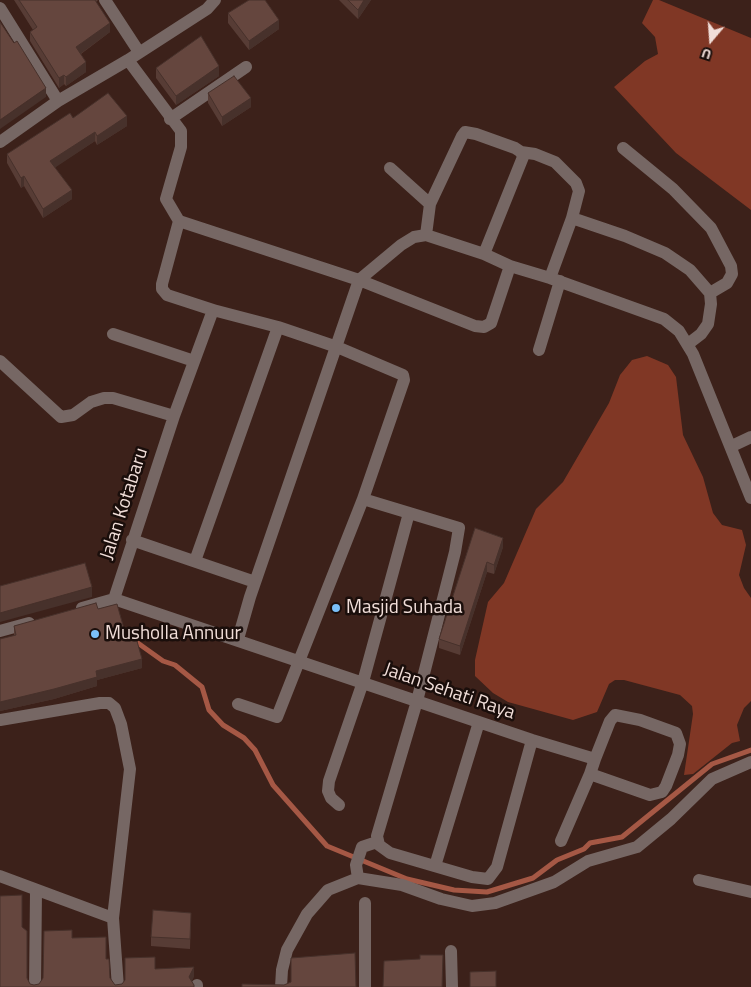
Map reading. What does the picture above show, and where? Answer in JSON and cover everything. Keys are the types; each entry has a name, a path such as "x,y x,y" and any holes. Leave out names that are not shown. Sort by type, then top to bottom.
{"street":[{"path":"105,0 170,119 181,132 182,142 166,199 178,221 162,289 167,295 213,310 278,327 337,348 400,374 404,379 363,499 277,717 238,704"},
{"path":"0,142 58,101 134,56 208,3"},
{"path":"0,8 58,101"},
{"path":"170,119 246,67"},
{"path":"426,235 430,204 465,132 494,140 522,152 548,158 563,168 576,183 579,198 555,279 539,350"},
{"path":"624,148 673,189 711,228 732,266 732,274 727,283 710,293"},
{"path":"484,254 523,160 522,152"},
{"path":"390,168 430,204"},
{"path":"572,218 666,254 690,270 710,293 708,324 701,334 688,344"},
{"path":"178,221 359,280 475,326 484,327 491,323 510,266"},
{"path":"238,639 255,582 359,280 401,245 414,237 426,235 484,254 510,266 555,279 664,319 679,331 688,344 732,446 750,494"},
{"name":"Jalan Kotabaru","path":"114,600 174,416 213,310"},
{"path":"195,560 278,327"},
{"path":"113,334 194,361"},
{"path":"0,361 60,417 73,415 91,402 104,398 113,398 174,416"},
{"path":"732,446 751,436"},
{"path":"363,499 459,528 455,552 417,701 377,842"},
{"path":"339,805 331,798 328,792 329,781 363,682 408,513"},
{"path":"132,540 255,582"},
{"path":"66,612 114,600"},
{"name":"Jalan Sehati Raya","path":"114,600 238,639 532,740 595,758"},
{"path":"0,631 38,620"},
{"path":"0,720 100,703 109,703 115,708 121,724 130,769 113,918 118,987"},
{"path":"561,841 590,774 610,721 615,715 640,720 676,733 680,744 672,774 662,792 650,795 590,774"},
{"path":"435,866 479,722"},
{"path":"377,842 390,853 485,880 492,876 532,740"},
{"path":"281,987 286,955 307,914 328,890 358,878 402,885 441,899 472,906 495,903 554,882 588,861 637,847 671,819 712,779 751,762"},
{"path":"358,878 356,864 362,847 377,842"},
{"path":"0,876 36,891 113,918"},
{"path":"699,880 751,892"},
{"path":"35,987 36,891"},
{"path":"365,904 365,987"},
{"path":"451,951 452,987"}],"shaded area":[{"path":"653,0 659,0 751,38 751,210 676,153 614,87 645,61 658,54 655,37 642,23"},
{"path":"647,356 668,365 676,377 683,435 703,477 713,513 722,525 742,530 746,545 739,575 744,588 751,598 751,701 744,708 737,725 740,741 732,743 693,774 684,775 693,714 692,706 680,695 624,680 615,680 609,684 597,712 573,720 508,702 493,693 475,676 475,660 488,602 504,583 536,509 563,482 609,403 620,375 632,360"}],"building":[{"path":"19,0 95,0 110,23 76,47 86,62 66,77 64,75 59,78 30,32 37,27"},
{"path":"249,0 265,0 279,20 249,41 228,13"},
{"path":"348,0 364,0 358,10"},
{"path":"0,22 14,43 17,41 46,88 0,120"},
{"path":"201,36 219,66 176,96 156,68"},
{"path":"234,76 251,98 222,117 208,93"},
{"path":"108,93 127,116 97,136 95,132 50,161 72,190 43,209 24,176 21,178 7,154 70,113 73,118"},
{"path":"475,528 503,538 494,565 487,562 460,646 439,639"},
{"path":"85,563 92,587 0,613 0,586"},
{"path":"96,603 98,609 117,604 126,636 135,634 142,659 96,671 97,677 0,702 0,639 16,635 14,626"},
{"path":"22,895 22,927 27,931 27,978 30,984 39,984 43,978 44,931 72,930 72,938 106,937 106,959 109,959 110,978 115,985 122,984 125,980 125,958 155,957 155,969 194,967 189,977 194,987 0,987 0,896"},
{"path":"153,910 191,913 190,939 151,937"},
{"path":"355,953 356,987 242,987 242,984 284,985 291,982 291,958"},
{"path":"420,955 443,955 442,987 383,987 384,961 420,959"},
{"path":"496,971 496,987 470,987 470,972"}],"waterway":[{"path":"132,642 135,641 163,661 175,665 202,687 209,710 223,725 244,738 255,750 273,785 327,846 407,879 454,890 487,892 533,878 557,860 584,849 590,843 622,837 712,764 751,750"}],"place":[{"name":"Masjid Suhada","path":"336,608"},
{"name":"Musholla Annuur","path":"95,634"}]}
